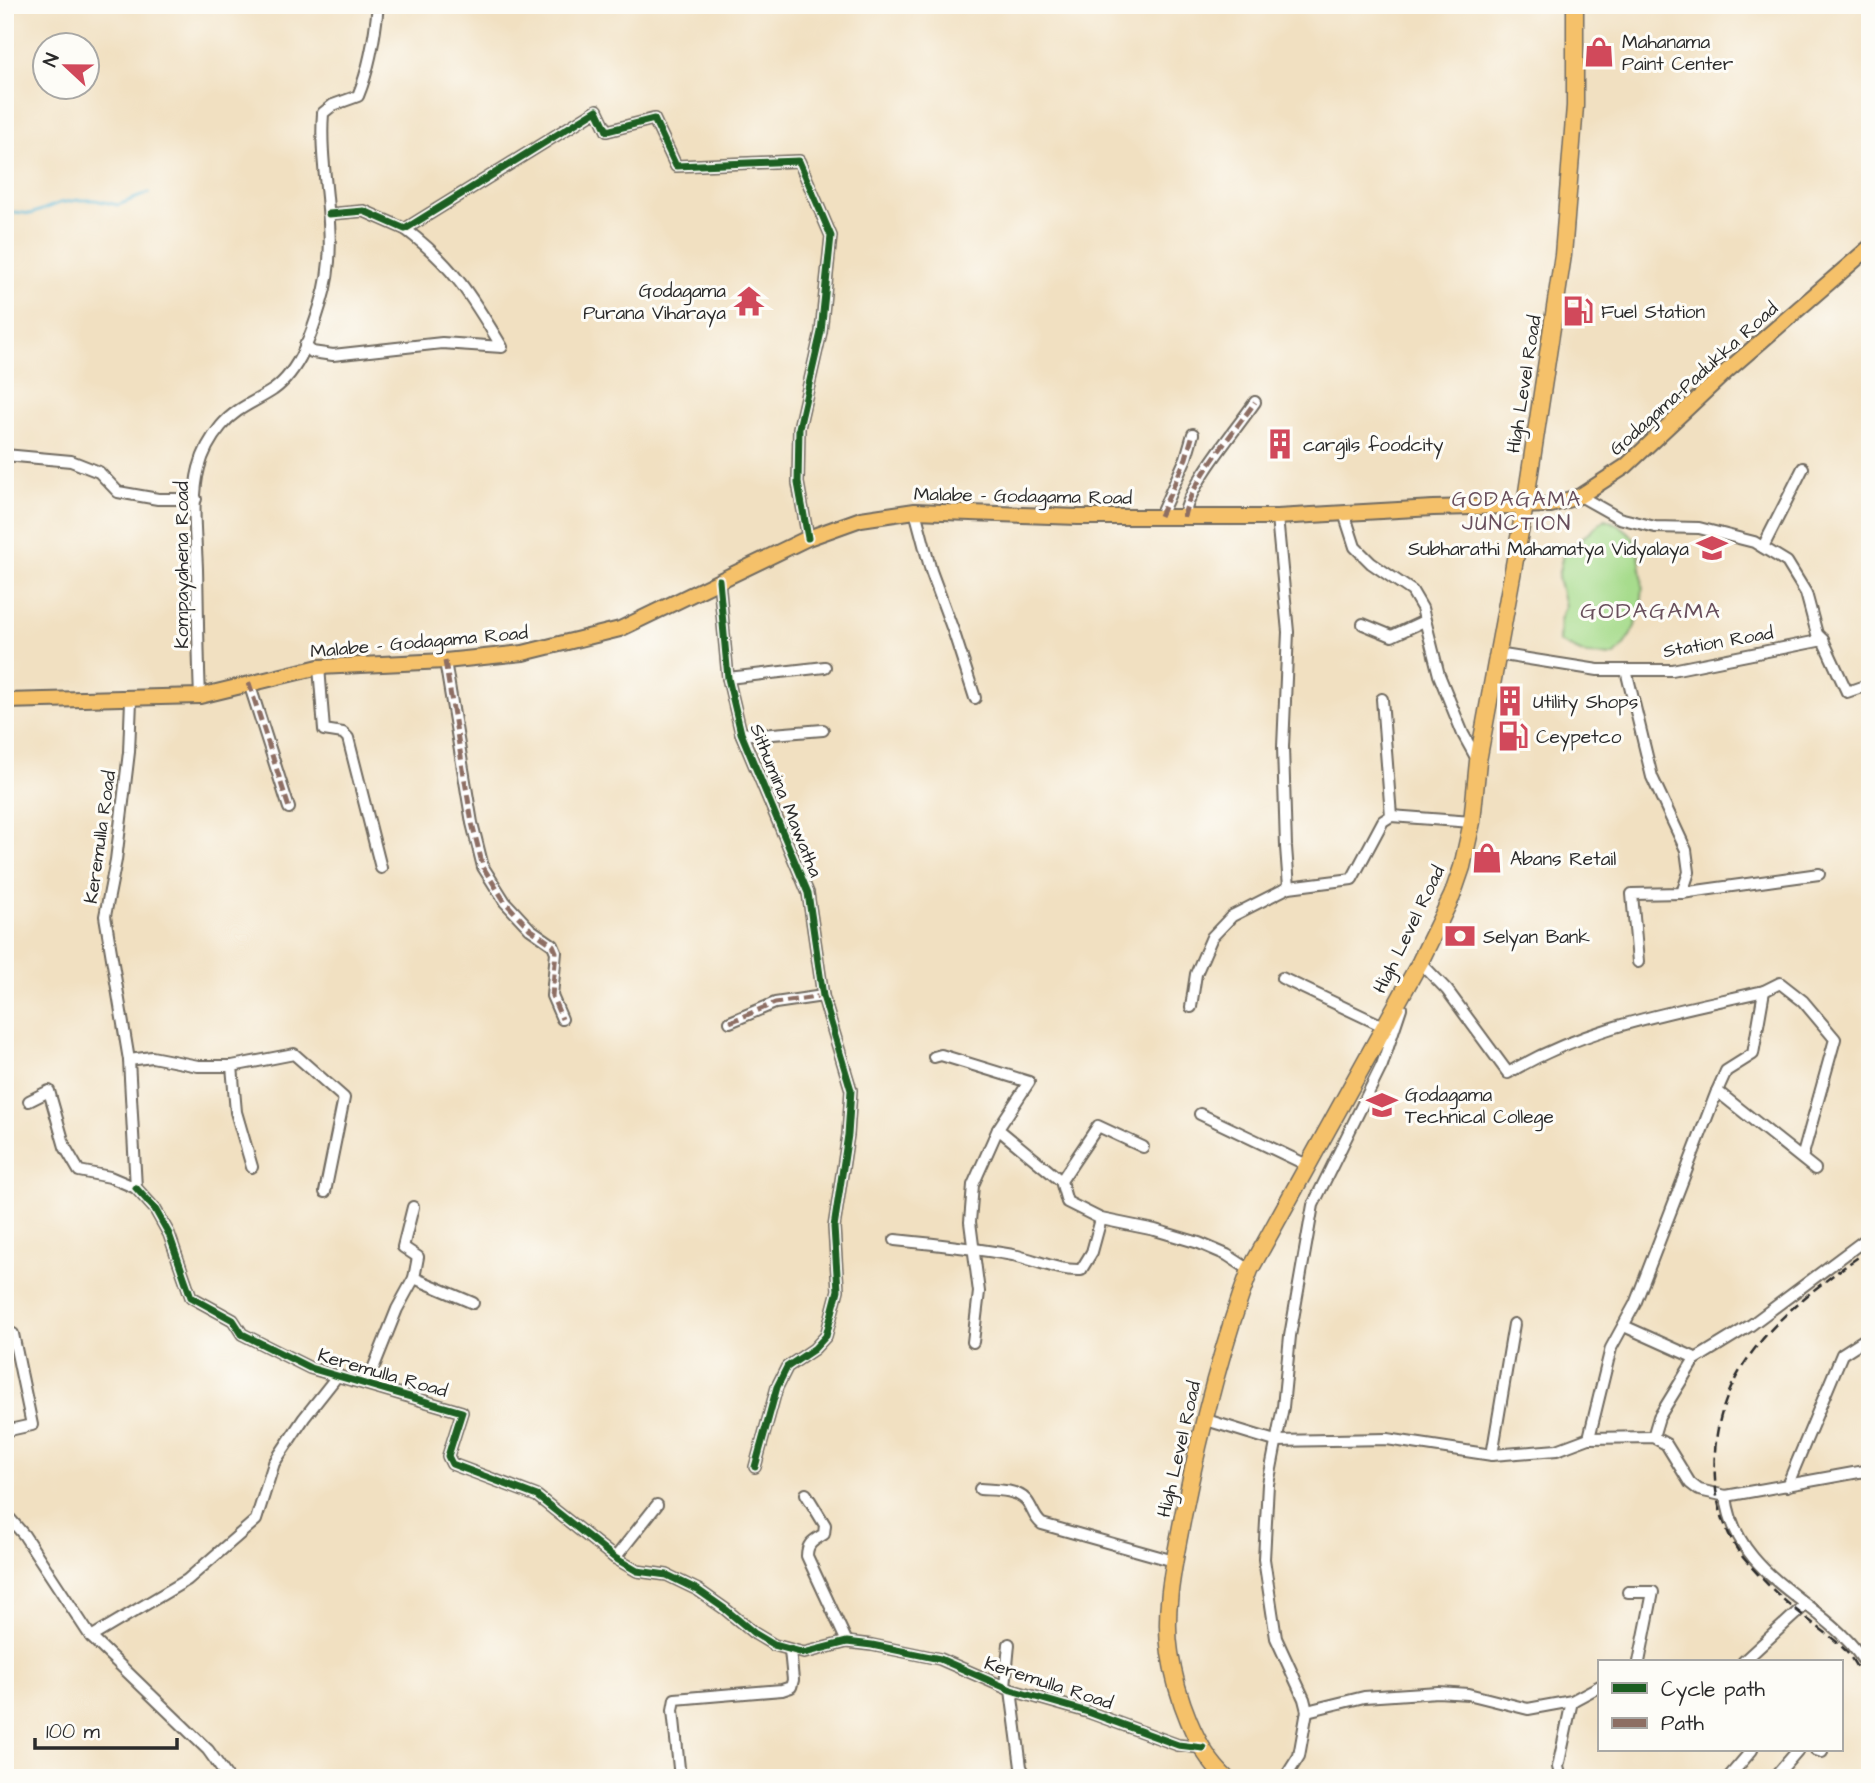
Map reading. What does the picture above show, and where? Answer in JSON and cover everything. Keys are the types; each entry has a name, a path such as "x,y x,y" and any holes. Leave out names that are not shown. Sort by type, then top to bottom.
{"highway":[{"name":"High Level Road","path":"1226,1778 1203,1748 1184,1708 1170,1653 1174,1561 1203,1419 1236,1306 1250,1270 1416,969 1452,895 1462,867 1472,822 1478,761 1525,506 1563,255 1575,106 1575,5"}],"main road":[{"name":"Godagama-Padukka Road","path":"1525,506 1551,505 1580,496 1626,466 1728,370 1870,247"},
{"name":"Malabe - Godagama Road","path":"5,701 56,698 131,700 200,696 319,667 445,661 523,653 620,629 808,538 861,519 915,511 1078,517 1278,517 1525,506"}],"street":[{"name":"Kompayahena Road","path":"200,696 195,518 198,470 208,444 237,409 286,380 305,345 322,300 331,245 323,113 333,105 358,96 370,59 378,5"},
{"path":"405,229 597,110 607,131 654,119 676,166 799,161 831,236 821,332 799,428 798,483 808,538"},
{"path":"305,345 312,352 333,355 442,343 502,347 474,300 450,268 405,229 363,211 329,214"},
{"path":"1184,517 1186,505 1255,402"},
{"path":"1160,516 1193,434"},
{"path":"5,454 71,461 99,472 118,492 158,499 196,499"},
{"path":"1763,547 1803,468"},
{"path":"1580,496 1619,519 1655,527 1699,528 1754,542 1787,562 1806,593 1817,634 1823,640 1847,692 1870,684"},
{"path":"915,511 931,571 975,698"},
{"path":"1344,513 1355,547 1371,563 1412,591 1422,608 1439,675 1463,734 1478,761"},
{"path":"1278,517 1288,632 1283,747 1289,887"},
{"name":"Sithumina Mawatha","path":"719,580 728,678 741,733 808,893 823,996 851,1090 848,1135 834,1227 838,1290 826,1336 814,1349 787,1367 777,1387 755,1467"},
{"path":"1363,624 1392,636 1424,621"},
{"name":"Station Road","path":"1497,654 1598,670 1672,670 1823,640"},
{"path":"445,661 472,823 483,867 505,902 530,929 552,945 555,952 552,996 562,1019"},
{"path":"319,667 324,730 343,733 348,738 381,868"},
{"path":"728,678 825,667"},
{"path":"1626,670 1653,777 1686,850 1689,872 1682,893"},
{"path":"249,683 289,808"},
{"path":"1382,698 1391,816"},
{"name":"Keremulla Road","path":"131,700 129,752 116,860 105,916 129,1060 136,1188"},
{"path":"741,733 760,735 823,730"},
{"path":"1191,1007 1196,974 1212,937 1232,915 1289,887 1352,879 1383,821 1391,816 1472,822"},
{"path":"1638,962 1633,894 1682,893 1819,874"},
{"path":"1285,1778 1299,1756 1307,1711 1276,1638 1264,1559 1268,1485 1283,1407 1290,1336 1313,1205 1381,1065 1416,969 1447,990 1508,1073 1541,1053 1605,1028 1764,991 1780,983 1803,1001 1835,1039 1802,1158"},
{"path":"1282,978 1383,1026"},
{"path":"1589,1437 1611,1348 1635,1304 1717,1091 1726,1071 1753,1054 1764,991"},
{"path":"730,1022 775,1003 823,996"},
{"path":"129,1060 152,1057 198,1066 232,1066 293,1054 344,1098 325,1192"},
{"path":"934,1057 941,1055 1029,1082 998,1129 973,1185 970,1222 979,1292 973,1342"},
{"path":"232,1066 236,1112 252,1167"},
{"name":"Keremulla Road","path":"29,1101 49,1091 65,1147 79,1171 110,1177 136,1188 155,1209 169,1234 191,1297 233,1320 242,1334 310,1368 462,1412 448,1456 452,1464 537,1496 615,1558 637,1571 667,1575 698,1590 774,1645 804,1653 847,1642 873,1644 940,1660 1008,1689 1141,1729 1178,1745 1203,1748"},
{"path":"1717,1091 1815,1169"},
{"path":"1200,1114 1307,1166"},
{"path":"1061,1181 1098,1126 1143,1147"},
{"path":"998,1129 1061,1181 1068,1202 1101,1219 1156,1230 1199,1243 1227,1255 1250,1270"},
{"path":"367,1384 397,1310 414,1278 418,1256 403,1247 413,1207"},
{"path":"895,1240 975,1248 1018,1256 1064,1271 1081,1270 1092,1252 1101,1219"},
{"path":"1653,1437 1659,1417 1694,1360 1751,1325 1870,1236"},
{"path":"414,1278 472,1303"},
{"path":"1492,1455 1514,1324"},
{"path":"1624,1326 1693,1357 1694,1360"},
{"path":"5,1335 13,1334 32,1425 5,1431"},
{"path":"1787,1486 1842,1354 1870,1336"},
{"path":"91,1637 187,1580 256,1520 274,1463 304,1418 338,1375"},
{"path":"1203,1419 1275,1441 1387,1439 1492,1455 1557,1450 1589,1437 1653,1437 1666,1444 1690,1483 1699,1490 1726,1496 1870,1470"},
{"path":"981,1489 1006,1491 1021,1496 1042,1524 1174,1561"},
{"path":"806,1494 825,1525 824,1534 813,1540 807,1548 807,1556 847,1642"},
{"path":"1726,1496 1732,1523 1761,1569 1836,1631 1870,1671"},
{"path":"615,1558 657,1505"},
{"path":"5,1513 24,1535 91,1637 208,1750 228,1778"},
{"path":"1628,1592 1653,1592 1639,1660"},
{"path":"1745,1660 1805,1605"},
{"path":"1009,1644 1008,1689 1021,1767 1027,1778"},
{"path":"680,1778 673,1710 675,1699 791,1687 793,1680 790,1650"},
{"path":"1307,1711 1364,1697 1438,1692 1468,1694 1528,1709 1572,1702 1598,1687"},
{"path":"1561,1778 1558,1767 1572,1702"},
{"path":"1728,1778 1750,1752"},
{"path":"1774,1778 1796,1752"}],"green space":[{"path":"1605,519 1622,527 1633,537 1638,548 1643,588 1636,624 1614,656 1587,655 1559,642 1560,620 1565,606 1558,577 1563,554"}],"waterway":[{"path":"5,216 15,212 31,214 60,203 78,200 95,200 118,205 149,193"}],"railway":[{"path":"1870,1249 1810,1293 1783,1318 1759,1344 1739,1372 1725,1404 1716,1439 1715,1478 1724,1522 1740,1553 1779,1595 1845,1650 1870,1691"}],"marked path":[{"path":"1184,517 1194,489 1203,474 1255,402"},
{"path":"1160,516 1186,458 1193,434"},
{"path":"445,661 472,823 483,867 505,902 530,929 553,945 556,952 552,996 562,1019"},
{"path":"249,683 289,808"},
{"path":"730,1022 775,1003 823,996"}],"cycle path":[{"path":"329,214 364,211 405,229 597,110 607,131 654,119 676,166 799,161 831,236 821,332 799,428 798,483 808,538"},
{"path":"719,580 728,678 741,733 808,893 823,996 851,1090 848,1135 834,1227 838,1290 826,1336 814,1349 787,1367 777,1387 755,1467"},
{"path":"136,1188 155,1209 169,1234 191,1297 233,1320 242,1334 310,1368 462,1412 448,1456 452,1464 537,1496 615,1558 637,1571 667,1575 698,1590 774,1645 804,1653 847,1642 940,1659 1011,1690 1088,1712 1178,1745 1203,1748"}],"place":[{"name":"Mahanama Paint Center","path":"1599,52"},
{"name":"Godagama Purana Viharaya","path":"749,301"},
{"name":"Fuel Station","path":"1578,311"},
{"name":"cargils foodcity","path":"1280,444"},
{"name":"Subharathi Mahamatya Vidyalaya","path":"1712,548"},
{"name":"Utility Shops","path":"1510,701"},
{"name":"Ceypetco","path":"1513,736"},
{"name":"Abans Retail","path":"1487,858"},
{"name":"Selyan Bank","path":"1460,936"},
{"name":"Godagama Technical College","path":"1382,1105"}],"district":[{"name":"GODAGAMA JUNCTION","path":"1517,511"},
{"name":"GODAGAMA","path":"1651,610"}]}
